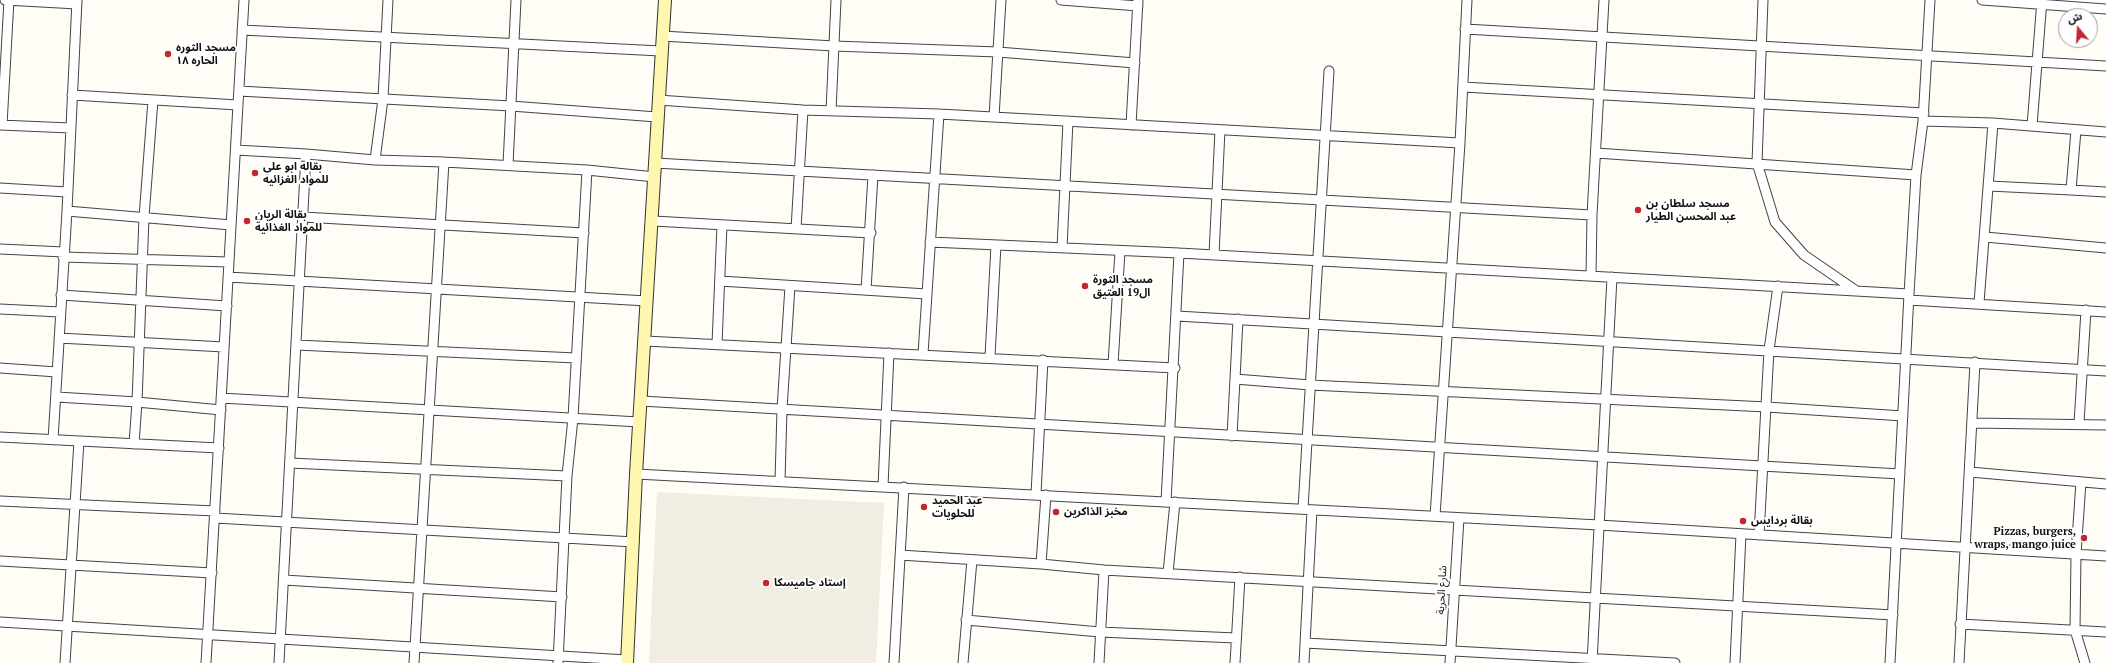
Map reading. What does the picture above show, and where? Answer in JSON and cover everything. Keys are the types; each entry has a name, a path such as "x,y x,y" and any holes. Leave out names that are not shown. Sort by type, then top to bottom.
{"street":[{"path":"5,0 77,2 54,440"},
{"path":"9,0 3,64 1,125 70,128"},
{"path":"206,663 244,0"},
{"path":"375,160 383,99 388,0"},
{"path":"508,165 516,0"},
{"path":"0,622 415,646 558,659 627,661 634,542 636,474 653,221 657,117 665,0"},
{"path":"831,111 836,0"},
{"path":"994,117 1001,0"},
{"path":"1061,0 1138,3 1131,124"},
{"path":"1434,516 1456,208 1467,0"},
{"path":"1591,276 1592,215 1604,0"},
{"path":"1763,0 1760,46 1757,163 1775,222 1804,255 1855,290"},
{"path":"1890,663 1916,175 1923,117 1930,0"},
{"path":"1982,0 2042,2 2106,9"},
{"path":"2032,126 2042,2"},
{"path":"1465,29 1927,56 2037,64 2106,66"},
{"path":"242,30 661,51"},
{"path":"662,36 834,46 998,52 1134,63"},
{"path":"1304,663 1308,580 1306,440 1329,71"},
{"path":"1463,87 1759,102 2106,132"},
{"path":"239,91 510,106 657,117"},
{"path":"72,95 238,105"},
{"path":"134,444 138,402 144,217 153,100"},
{"path":"658,100 803,110 939,114 1460,143"},
{"path":"796,229 803,110"},
{"path":"923,354 939,114"},
{"path":"1062,248 1068,121"},
{"path":"1979,303 1993,123"},
{"path":"1214,255 1220,130"},
{"path":"2071,190 2076,130"},
{"path":"236,150 375,160 508,165 587,170 654,177"},
{"path":"279,663 306,154"},
{"path":"1596,154 1757,163 1916,175"},
{"path":"414,663 444,162"},
{"path":"655,164 1592,215"},
{"path":"558,659 587,170"},
{"path":"866,290 871,233 873,175"},
{"path":"1989,186 2106,192"},
{"path":"0,188 67,192"},
{"path":"67,211 231,225"},
{"path":"303,217 584,233"},
{"path":"653,221 871,233"},
{"path":"717,344 722,225"},
{"path":"1985,237 2106,248"},
{"path":"930,242 1180,253 1855,290 1909,297 2106,312"},
{"path":"990,358 996,245"},
{"path":"0,249 143,259 229,262"},
{"path":"1113,364 1120,251"},
{"path":"1168,573 1171,431 1180,253"},
{"path":"228,277 647,301"},
{"path":"1592,660 1600,525 1601,457 1610,342 1612,277"},
{"path":"720,281 927,294"},
{"path":"780,481 782,409 790,286"},
{"path":"1759,535 1769,350 1778,286"},
{"path":"61,295 227,306"},
{"path":"0,309 60,312"},
{"path":"2079,423 2086,310"},
{"path":"1177,316 1769,350 1906,360 1975,362 2106,371"},
{"path":"1232,436 1238,319"},
{"path":"59,338 224,346"},
{"path":"645,341 787,349 889,352 1175,368"},
{"path":"296,345 576,358"},
{"path":"883,486 889,352"},
{"path":"1036,494 1043,360"},
{"path":"1959,663 1975,362"},
{"path":"0,368 57,372"},
{"path":"1235,379 1310,385 1767,407 1903,416"},
{"path":"57,397 138,402 221,410"},
{"path":"222,398 639,422"},
{"path":"641,401 1171,431 1439,449 1762,465 1900,474"},
{"path":"1972,423 2106,424"},
{"path":"0,437 219,448"},
{"path":"65,663 79,441"},
{"path":"290,463 568,476"},
{"path":"1970,472 2106,484"},
{"path":"636,474 1600,525 2106,556"},
{"path":"2081,482 2076,554 2075,630 2085,663"},
{"path":"894,663 904,487"},
{"path":"1041,564 1046,495"},
{"path":"0,501 215,514 287,522 634,542"},
{"name":"شارع الحرية","path":"1450,663 1453,590 1459,518"},
{"path":"1736,663 1742,534"},
{"path":"900,555 1041,564 1104,570 1308,580 1453,590 1893,615"},
{"path":"964,663 966,620 972,560"},
{"path":"0,561 212,573"},
{"path":"1099,663 1104,570"},
{"path":"1235,663 1240,577"},
{"path":"284,580 562,597"},
{"path":"966,620 1100,632 1236,638"},
{"path":"1960,624 2106,632"},
{"path":"1305,643 1451,650 1592,660 1675,663"}],"shaded area":[{"name":"إستاد جاميسكا","path":"657,492 884,503 876,663 649,663"}],"place":[{"name":"مسجد الثوره الحاره ١٨","path":"168,54"},
{"name":"بقالة ابو علي للمواد الغزائيه","path":"255,173"},
{"name":"مسجد سلطان بن عبد المحسن الطيار","path":"1638,210"},
{"name":"بقالة الريان للمواد الغذائية","path":"247,221"},
{"name":"مسجد الثورة ال19 العتيق","path":"1085,286"},
{"name":"عبد الحميد للحلويات","path":"924,507"},
{"name":"مخبز الذاكرين","path":"1056,512"},
{"name":"بقالة بردايس","path":"1743,521"},
{"name":"Pizzas, burgers, wraps, mango juice","path":"2084,538"},
{"name":"إستاد جاميسكا","path":"766,583"}]}
